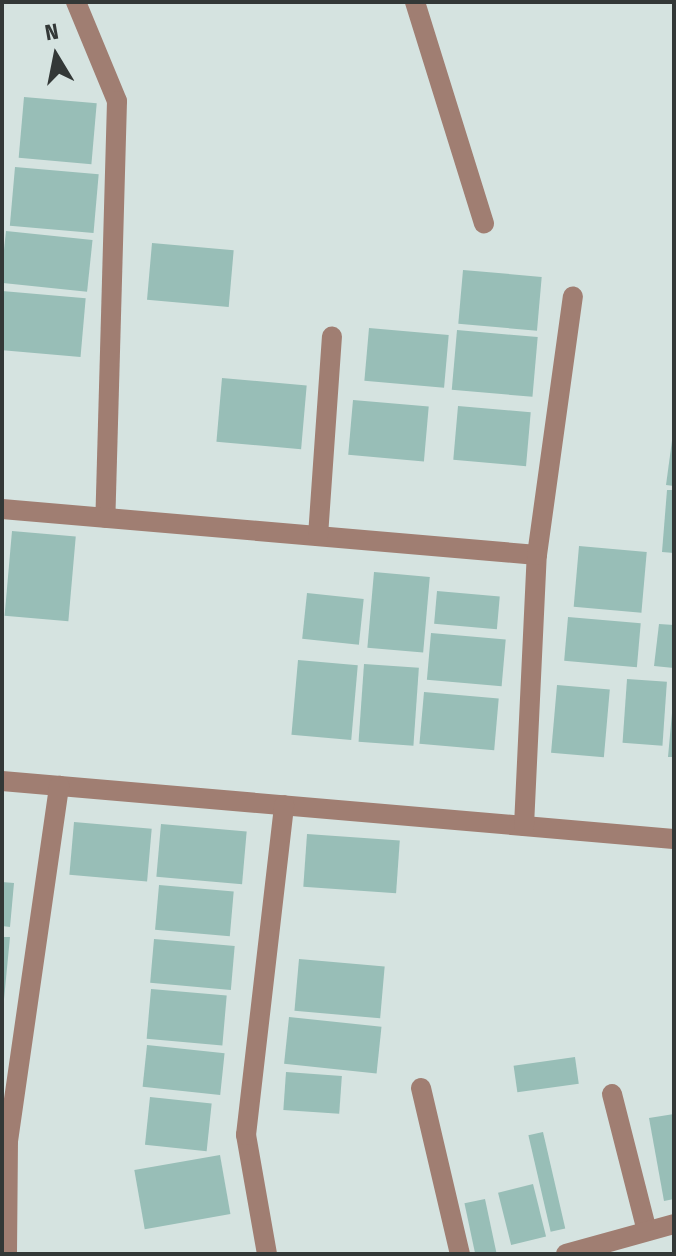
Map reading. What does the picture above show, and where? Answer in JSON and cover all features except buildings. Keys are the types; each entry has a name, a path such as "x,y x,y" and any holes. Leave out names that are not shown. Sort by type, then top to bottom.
{"street":[{"path":"76,2 117,101 105,518"},
{"path":"415,2 484,223"},
{"path":"524,826 537,555 573,296"},
{"path":"318,536 332,336"},
{"path":"2,509 537,555"},
{"path":"2,781 674,839"},
{"path":"7,1254 8,1141 59,786"},
{"path":"267,1254 246,1135 284,805"},
{"path":"421,1088 460,1254"},
{"path":"612,1094 647,1231"},
{"path":"566,1254 674,1224"}]}
